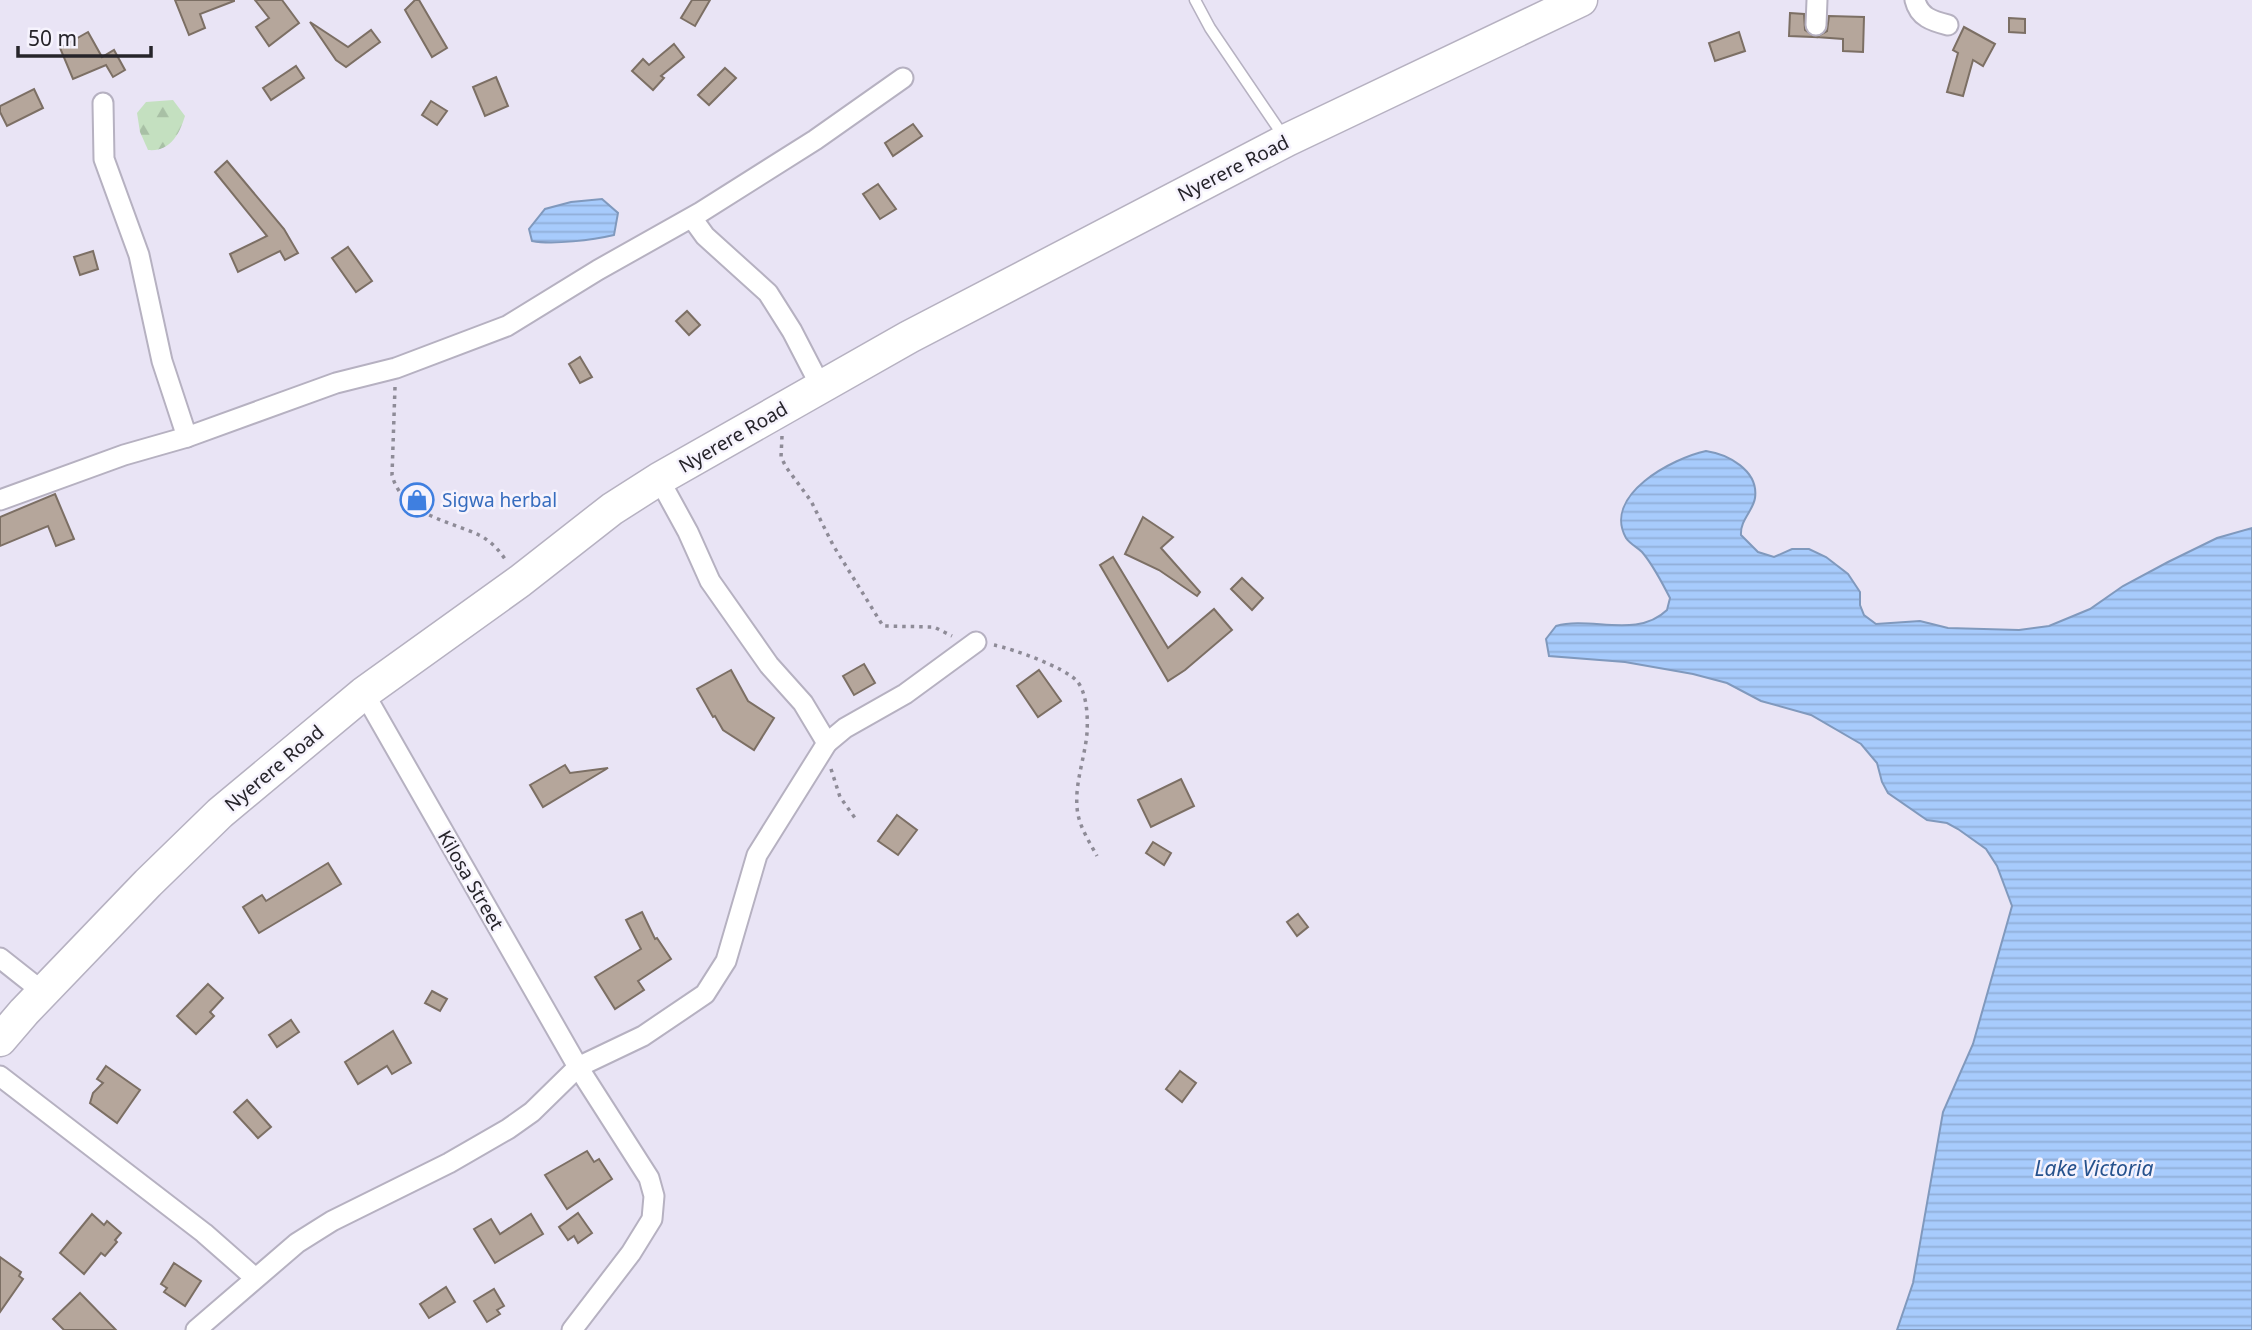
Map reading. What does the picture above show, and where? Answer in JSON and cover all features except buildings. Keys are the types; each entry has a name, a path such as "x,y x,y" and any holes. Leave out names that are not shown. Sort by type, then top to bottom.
{"main road":[{"name":"Nyerere Road","path":"2,1036 148,883 220,813 364,693 520,581 612,509 659,479 921,330 1287,140 1581,0"}],"street":[{"path":"1816,25 1817,0"},
{"path":"1915,0 1921,14 1929,20 1948,25"},
{"path":"0,500 336,383 396,368 507,327 597,270 692,218 815,140 903,78"},
{"path":"103,103 104,159 139,255 162,361 187,437"},
{"path":"692,218 705,236 768,293 792,331 821,387"},
{"path":"659,479 688,532 710,582 769,665 803,703 827,743"},
{"path":"196,1330 297,1243 509,1129 532,1112 578,1067 643,1036 705,994 726,961 757,855 827,743 845,728 905,694 976,642"},
{"name":"Kilosa Street","path":"364,693 578,1067 649,1178 654,1196 652,1219 631,1253 572,1330"},
{"path":"0,958 43,992"},
{"path":"0,1076 204,1233 254,1278"}],"lane":[{"path":"1195,0 1210,27 1287,140"}],"path":[{"path":"396,368 392,475 395,487 434,518 487,540 499,550 520,581"},
{"path":"787,406 781,457 794,480 811,501 833,545 883,625 934,626 956,638 1015,650 1076,680 1084,693 1087,730 1077,807 1082,828 1097,856"},
{"path":"827,743 829,765 840,797 855,818"}],"green space":[{"path":"173,100 185,116 180,130 168,145 148,150 140,132 137,113 146,102"}],"water":[{"path":"602,199 618,213 614,235 573,241 532,241 529,229 545,209 571,202"},
{"name":"Lake Victoria","path":"1706,451 1732,460 1752,479 1755,498 1742,525 1741,535 1758,552 1774,557 1792,549 1809,549 1826,557 1848,574 1860,592 1860,605 1864,615 1876,624 1920,621 1948,628 2019,630 2049,626 2090,609 2123,586 2217,538 2252,528 2252,1330 1897,1330 1913,1283 1943,1112 1973,1044 2012,906 1997,866 1986,849 1947,823 1927,820 1888,793 1877,763 1861,744 1811,715 1761,701 1727,683 1693,674 1625,662 1549,656 1546,639 1556,626 1642,623 1655,619 1667,610 1670,598 1658,575 1642,552 1626,538 1621,522 1624,507 1632,493 1660,470"}],"place":[{"name":"Sigwa herbal","path":"417,500"}]}
